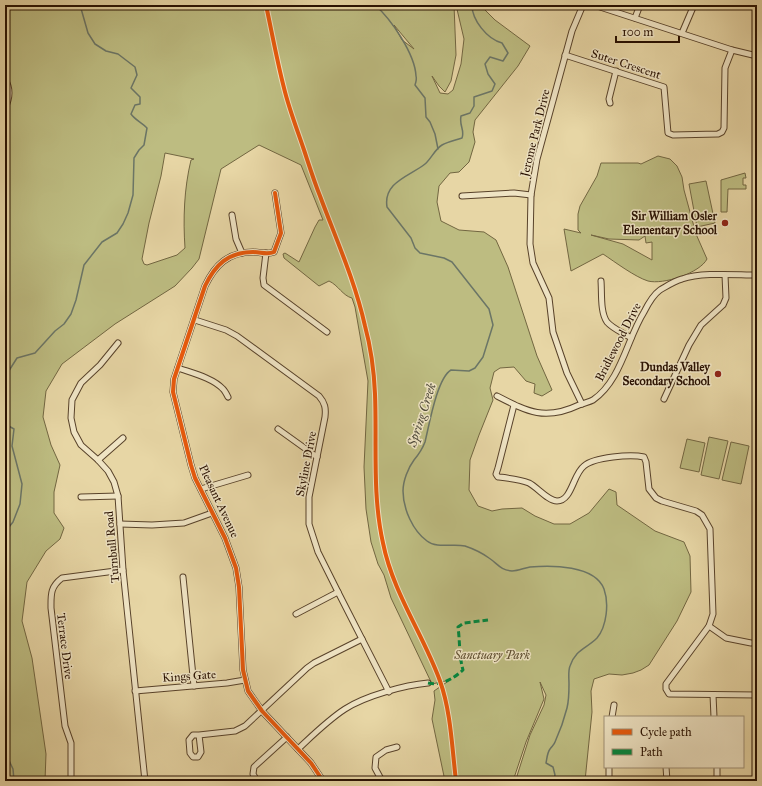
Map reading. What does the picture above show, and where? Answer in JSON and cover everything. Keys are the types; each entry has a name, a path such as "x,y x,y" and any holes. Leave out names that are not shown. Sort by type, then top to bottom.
{"street":[{"name":"Jerome Park Drive","path":"582,404 561,357 553,332 549,298 533,263 530,244 531,195 537,159 572,31 583,5"},
{"path":"594,5 732,50 757,56"},
{"path":"635,18 640,5"},
{"path":"682,33 694,5"},
{"name":"Suter Crescent","path":"565,55 664,87 668,134 718,134 722,132 724,128 726,68 732,50"},
{"path":"610,104 609,99 616,71"},
{"path":"5,79 10,90 10,94 5,108"},
{"path":"275,193 281,233 274,252 268,254 263,278 264,285 327,332"},
{"path":"462,196 514,193 531,195"},
{"path":"232,214 236,239 242,253"},
{"name":"Pleasant Avenue","path":"268,254 254,252 242,253 228,258 219,264 211,274 205,286 174,379 173,392 186,449 195,478 231,551 236,568 239,587 245,680 248,691 262,711 315,768 323,781"},
{"path":"664,399 689,345 701,325 723,305 726,298 725,275"},
{"name":"Bridlewood Drive","path":"497,396 514,405 531,411 549,414 566,411 592,401 603,392 611,382 641,317 659,291 682,278 699,276 757,275"},
{"path":"601,282 604,315 607,322 631,338"},
{"name":"Skyline Drive","path":"194,320 226,330 237,336 319,396 324,402 326,408 309,497 309,524 318,552 390,692"},
{"name":"Turnbull Road","path":"118,343 100,365 81,383 72,400 71,418 74,432 81,445 108,471 114,482 118,496 123,570 145,781"},
{"path":"178,368 213,382 223,389 228,397"},
{"path":"514,405 496,474 498,477 506,477 528,483 552,500 557,501 564,499 569,492 578,471 588,463 605,458 637,455 644,457 646,462 649,489 656,498 696,511 702,515 710,529 713,603 712,614 709,626 666,684 666,689 669,694 757,695"},
{"path":"278,429 317,457"},
{"path":"98,460 123,438"},
{"path":"201,489 248,475"},
{"path":"81,497 118,496"},
{"path":"120,524 159,525 184,523 212,514"},
{"name":"Terrace Drive","path":"71,781 71,743 65,726 51,608 51,594 54,584 62,578 123,570"},
{"path":"183,577 194,686"},
{"path":"296,614 338,592"},
{"path":"709,626 726,638 751,643"},
{"path":"199,734 235,731 245,726 307,668 362,639"},
{"name":"Kings Gate","path":"135,691 227,684 245,680"},
{"path":"298,749 328,721 346,708 361,700 428,683"},
{"path":"713,695 714,716"},
{"path":"612,716 614,705"},
{"path":"257,781 253,774 254,767 287,737"},
{"path":"382,781 375,768 376,757 386,750 397,747"},
{"path":"609,768 609,781"},
{"path":"666,768 667,781"},
{"path":"716,768 717,781"}],"green space":[{"name":"Sanctuary Park","path":"5,5 454,5 456,55 451,81 445,92 432,76 440,93 448,94 453,90 461,64 464,39 456,5 480,5 495,20 530,46 518,66 475,120 473,132 475,142 469,162 459,172 450,173 439,186 437,202 441,221 459,230 484,232 496,240 508,267 537,356 552,390 542,396 534,393 535,384 526,381 514,367 500,368 494,372 490,388 493,400 470,460 469,490 478,506 492,511 522,508 535,516 554,524 570,524 589,513 609,489 616,492 617,505 655,531 684,542 690,556 691,592 677,621 649,665 633,673 622,675 609,674 594,679 591,691 592,712 585,781 514,781 516,779 530,735 544,705 546,695 540,682 544,699 512,781 445,781 432,719 435,700 434,691 450,680 432,684 391,598 371,542 366,509 364,467 368,381 355,307 352,298 332,283 329,281 319,286 284,258 283,254 285,253 299,262 319,220 323,220 301,165 259,145 221,169 199,259 192,268 175,286 115,324 62,364 46,391 43,417 51,445 60,465 54,492 54,513 64,528 60,539 46,551 27,582 22,621 32,658 46,754 45,781 5,781","holes":["394,25 414,49 402,40","165,153 194,159 191,160 185,193 185,248 177,255 147,265 144,264 142,259"]},
{"path":"658,156 670,159 677,166 682,177 696,234 707,259 697,269 680,277 655,282 648,281 637,276 603,254 571,271 564,229 581,233 578,230 578,214 580,206 597,176 601,163 641,164","holes":["591,235 609,239 639,240 645,236 646,243 652,242 652,260 623,244"]},
{"path":"745,173 746,178 743,178 743,185 746,185 746,189 728,189 727,212 721,212 721,180"},
{"path":"706,181 715,223 697,227 689,184"},
{"path":"709,437 728,441 719,479 701,475"},
{"path":"687,439 705,443 699,472 680,468"},
{"path":"731,442 749,446 741,484 722,480"},
{"path":"757,541 757,601 754,543"}],"waterway":[{"path":"5,377 17,358 35,353 55,331 64,324 71,314 76,300 84,265 102,242 117,233 128,213 133,195 134,158 144,145 147,128 131,114 135,105 140,104 140,97 131,88 137,75 135,67 118,54 106,51 95,44 88,33 80,5"},
{"path":"375,5 395,28 407,48 415,67 415,85 425,98 426,117 435,134 438,149"},
{"name":"Spring Creek","path":"472,5 475,17 481,28 496,41 502,43 508,53 503,61 490,57 485,64 488,74 495,84 492,91 474,97 474,106 470,113 461,116 463,133 462,138 442,145 425,164 405,176 393,186 389,191 387,207 411,238 415,248 420,253 444,258 452,262 489,309 493,325 483,357 475,368 469,371 451,370 442,382 434,403 425,442 406,475 403,487 403,498 407,512 417,532 427,541 435,545 455,545 472,548 502,568 508,570 514,571 530,567 549,566 572,568 592,575 599,581 604,589 607,607 603,627 597,638 575,656 569,668 569,696 567,708 557,738 548,752 546,763 553,767 555,775 553,781"},
{"path":"5,424 14,429 12,446 22,484 20,504 13,522 5,532"},
{"path":"5,752 13,769 14,781"}],"marked path":[{"path":"428,683 442,683 463,670 458,627 464,623 488,620"}],"cycle path":[{"path":"266,5 288,104 316,185 351,276 361,309 372,360 375,385 376,487 377,506 383,543 394,579 433,664 444,693 451,730 456,781"},
{"path":"275,193 281,233 274,252 236,254 223,261 213,272 205,286 174,379 173,392 195,478 225,538 236,568 239,587 243,670 248,691 262,711 311,763 323,781"}],"place":[{"name":"Sir William Osler Elementary School","path":"725,223"},
{"name":"Dundas Valley Secondary School","path":"718,374"}]}
